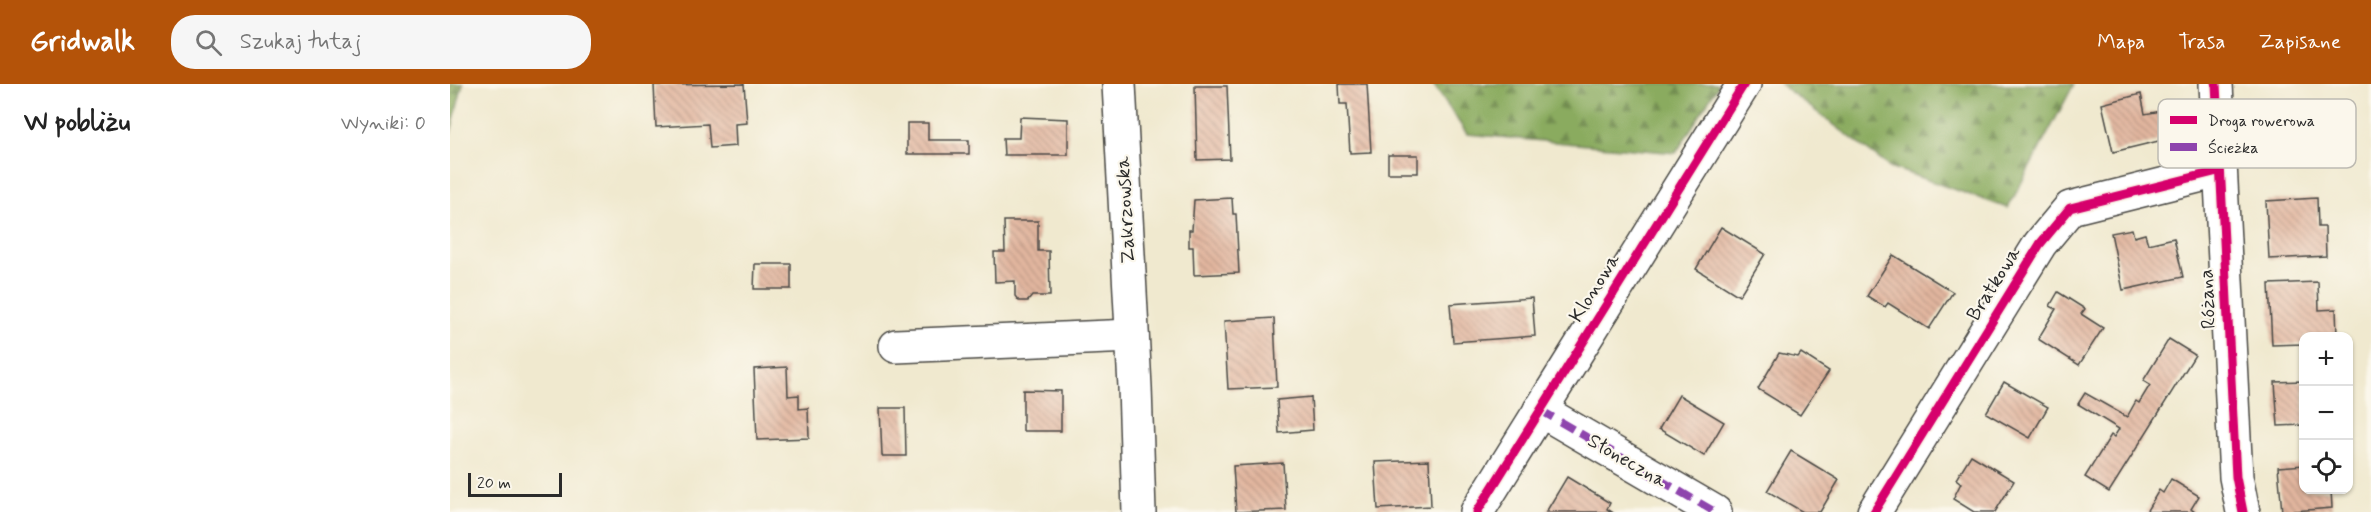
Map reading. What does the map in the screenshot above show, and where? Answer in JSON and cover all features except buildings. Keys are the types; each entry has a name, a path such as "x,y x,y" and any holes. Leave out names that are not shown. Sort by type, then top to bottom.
{"street":[{"name":"Zakrzowska","path":"1119,84 1139,512"},
{"name":"Klonowa","path":"1477,512 1744,84"},
{"name":"Różana","path":"2216,84 2216,99"},
{"name":"Różana","path":"2218,168 2236,477 2242,512"},
{"name":"Bratkowa","path":"1874,512 2040,244 2070,208 2218,171"},
{"path":"896,346 1132,336"},
{"name":"Słoneczna","path":"1540,410 1715,512"}],"green space":[{"path":"450,84 463,84 450,135"},
{"path":"1433,84 1719,84 1676,153 1467,134"},
{"path":"1780,84 2074,84 2008,208 1890,167"}],"marked path":[{"path":"1540,410 1715,512"}],"cycle path":[{"path":"1477,512 1744,84"},
{"path":"2216,84 2217,99"},
{"path":"2220,168 2236,477 2243,512"},
{"path":"1874,512 2040,244 2070,208 2218,171"}]}
